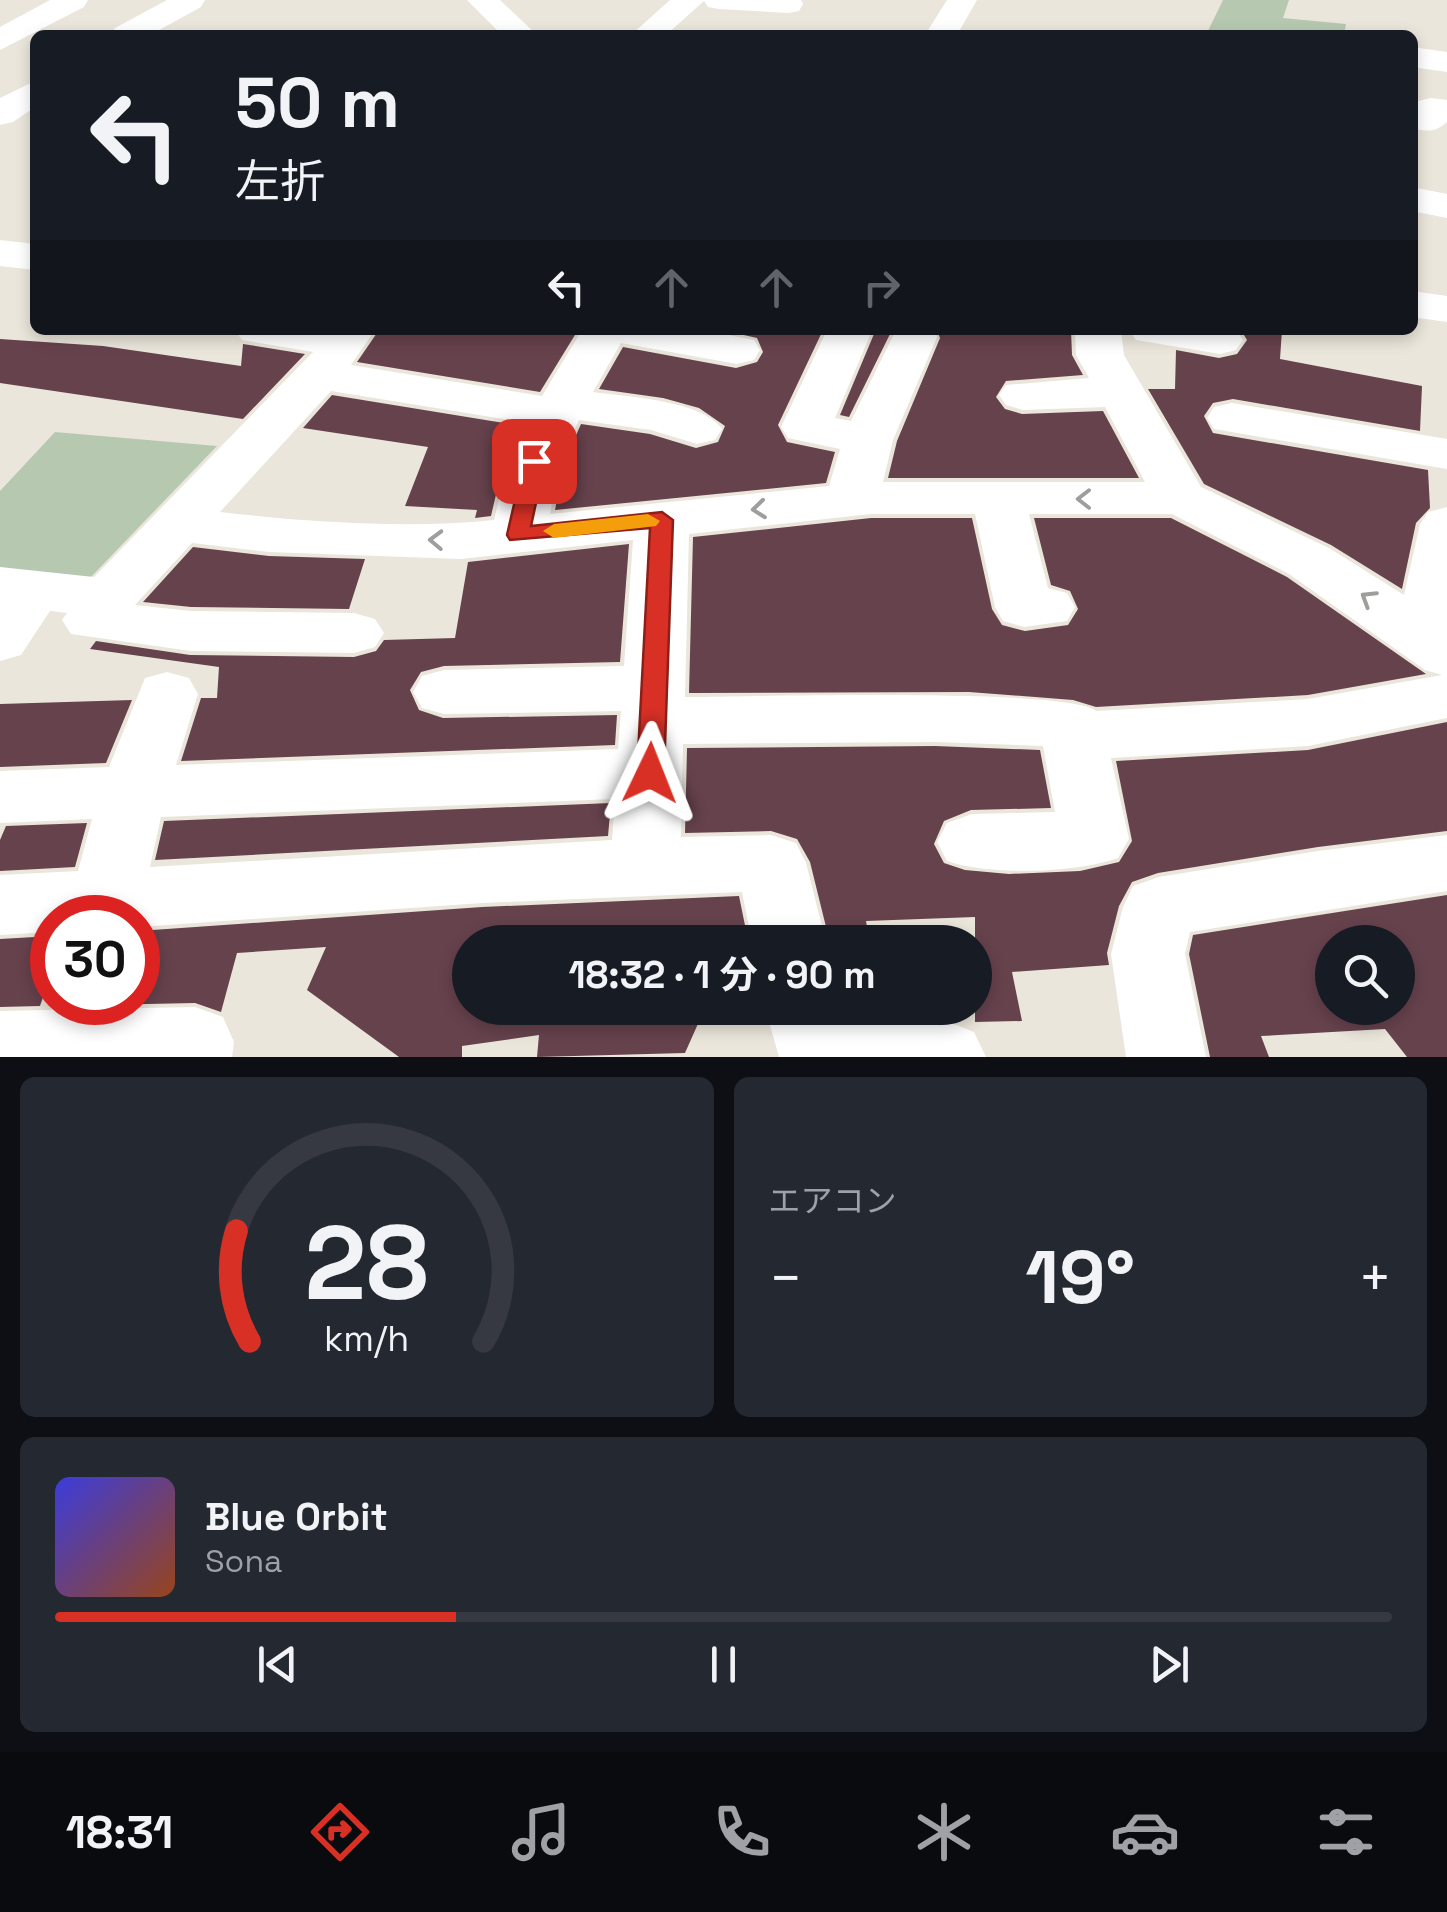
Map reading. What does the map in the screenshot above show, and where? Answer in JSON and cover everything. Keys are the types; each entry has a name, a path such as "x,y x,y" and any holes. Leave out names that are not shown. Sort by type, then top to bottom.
{"street":[{"path":"4,36 74,0"},
{"path":"135,30 190,0"},
{"path":"482,0 516,30"},
{"path":"653,30 689,0"},
{"path":"718,0 789,2 781,30"},
{"path":"945,30 962,0"},
{"path":"1418,58 1447,62"},
{"path":"0,79 30,86"},
{"path":"0,114 30,91"},
{"path":"1418,200 1447,206"},
{"path":"0,253 30,256"},
{"path":"1418,305 1447,310"},
{"path":"279,335 559,408 659,416 697,428"},
{"path":"518,535 534,461 559,408 602,335"},
{"path":"653,335 736,350"},
{"path":"847,335 806,427 868,440"},
{"path":"1098,335 1100,355 1181,498"},
{"path":"1186,335 1220,340"},
{"path":"852,500 868,440 914,337"},
{"path":"338,349 92,620 191,631 354,633"},
{"path":"1022,395 1120,392"},
{"path":"1232,418 1447,454"},
{"path":"176,524 269,534 423,540 518,535 852,500 1181,498 1309,561 1440,663"},
{"path":"998,499 1024,607 1046,608"},
{"path":"645,865 662,520"},
{"path":"1073,736 1304,726 1392,712 1440,663 1447,524"},
{"path":"0,640 17,588 108,598"},
{"path":"444,692 652,728"},
{"path":"108,895 133,795 167,694"},
{"path":"0,798 133,795 652,728 935,720 1071,724 1094,839 972,842"},
{"path":"160,903 401,878 645,865 772,863 785,925"},
{"path":"1166,1057 1148,954 1160,907 1447,863"},
{"path":"0,905 30,906"},
{"path":"808,1025 814,1048 946,1057"},
{"path":"42,1032 195,1042 192,1057"}],"green space":[{"path":"1223,0 1289,0 1283,18 1346,24 1345,30 1208,30"},
{"path":"55,432 217,446 89,579 0,570 0,491"}],"building":[{"path":"376,335 575,335 540,392 357,362"},
{"path":"744,335 821,335 778,425 787,442 835,452 826,483 555,510 564,462 581,424 650,434 696,448 718,442 725,426 699,408 663,398 599,389 623,347 736,368 757,362 763,352 757,338"},
{"path":"874,335 890,335 849,417 840,415"},
{"path":"939,335 1071,335 1072,355 1083,375 1006,381 996,397 1005,409 1022,414 1103,411 1139,478 888,478 897,441"},
{"path":"1244,335 1282,335 1280,359 1422,386 1420,431 1233,399 1213,403 1204,416 1213,433 1428,470 1430,508 1416,523 1402,589 1331,545 1204,484 1148,389 1175,389 1176,350 1219,358 1237,354 1247,340"},
{"path":"0,339 103,346 241,366 243,344 305,354 243,419 0,383"},
{"path":"332,395 522,426 504,460 491,516 475,518 477,510 405,506 428,447 303,428"},
{"path":"871,518 972,518 992,609 1002,625 1025,631 1068,625 1078,609 1070,591 1051,585 1034,518 1171,518 1287,577 1426,674 1308,695 1096,707 1073,700 969,692 689,693 693,537"},
{"path":"629,544 620,662 444,666 421,672 410,690 419,710 443,718 617,715 615,745 181,761 201,698 217,698 219,667 90,649 96,641 190,655 354,657 376,651 384,640 455,638 468,562"},
{"path":"193,547 269,556 365,559 349,609 191,607 143,602"},
{"path":"132,700 106,763 0,767 0,704"},
{"path":"1447,722 1447,831 1318,847 1158,873 1132,882 1119,906 1107,953 1109,965 1012,972 1022,1021 992,1022 992,925 975,925 975,917 826,925 810,862 797,839 771,831 685,833 687,748 935,746 1040,750 1051,808 971,810 944,821 934,844 944,863 965,870 1009,874 1080,871 1119,862 1132,841 1116,761 1308,750"},
{"path":"611,803 608,836 155,860 164,821"},
{"path":"87,823 75,867 0,871 0,840 6,826"},
{"path":"1447,895 1447,1057 1407,1057 1385,1029 1261,1036 1269,1057 1210,1057 1189,954 1193,935"},
{"path":"739,896 745,925 452,925 452,1025 697,1025 685,1053 537,1057 539,1035 462,1046 462,1057 399,1057 307,990 326,947 237,953 221,1012 195,1003 160,1004 160,929 482,907"},
{"path":"30,937 30,1006 0,1007 0,939"}],"slow traffic":[{"path":"554,531 648,521"}],"route":[{"path":"534,461 518,535 662,520 650,773"}]}
